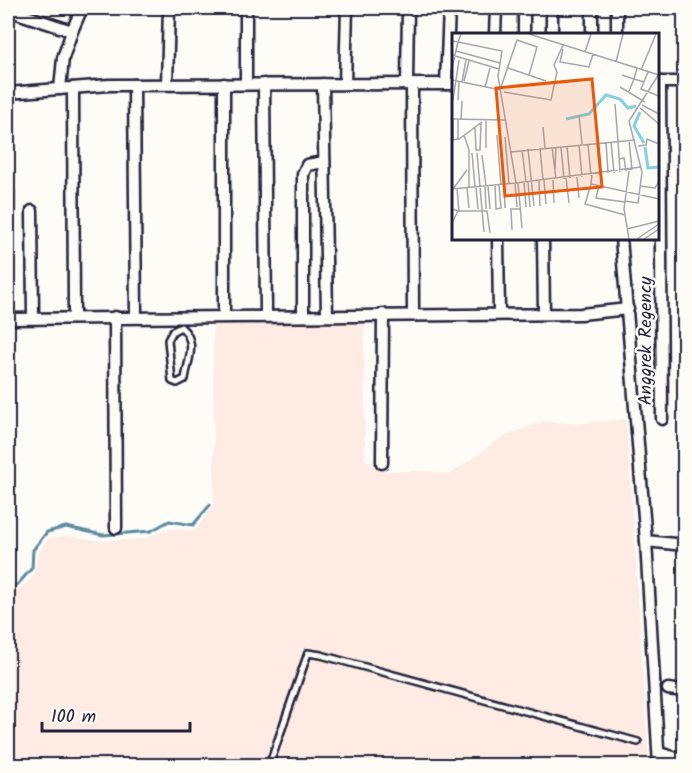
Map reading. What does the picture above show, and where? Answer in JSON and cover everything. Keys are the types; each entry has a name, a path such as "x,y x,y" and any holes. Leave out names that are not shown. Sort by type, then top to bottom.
{"street":[{"path":"60,89 63,58 82,8"},
{"path":"167,84 170,8"},
{"path":"246,8 246,84"},
{"path":"345,84 347,8"},
{"path":"408,8 413,314"},
{"path":"8,93 167,84 450,84 449,8"},
{"path":"495,33 496,8"},
{"path":"524,8 524,33"},
{"path":"552,8 552,33"},
{"path":"592,8 592,33"},
{"path":"617,33 618,8"},
{"path":"8,10 20,10 72,30"},
{"path":"659,82 684,82"},
{"name":"Anggrek Regency","path":"659,82 662,419"},
{"path":"224,84 224,316"},
{"path":"264,84 266,315"},
{"path":"323,84 327,315"},
{"path":"134,85 136,317"},
{"path":"73,88 74,318"},
{"path":"303,315 303,174 307,165 324,162"},
{"path":"8,192 8,248"},
{"path":"32,212 33,318"},
{"path":"498,240 499,314"},
{"path":"543,240 544,314"},
{"path":"621,240 646,541 659,765"},
{"path":"8,319 136,317 182,322 224,316 581,314 628,309"},
{"path":"382,314 382,463"},
{"path":"115,317 116,528"},
{"path":"646,541 684,545"},
{"path":"668,689 684,691"},
{"path":"659,753 684,760"}],"lane":[{"path":"182,322 189,334 191,346 185,379 177,383 172,381 168,340 182,322"},
{"path":"269,765 308,653 638,742"}],"shaded area":[{"path":"364,315 365,459 380,471 426,471 449,475 501,438 544,421 574,424 626,419 649,765 8,765 8,597 33,578 38,555 48,538 67,536 102,541 142,539 170,529 195,531 214,504 213,317"}],"waterway":[{"path":"8,590 18,584 32,568 33,550 47,532 66,527 103,535 151,531 169,521 193,525 210,505"}]}
